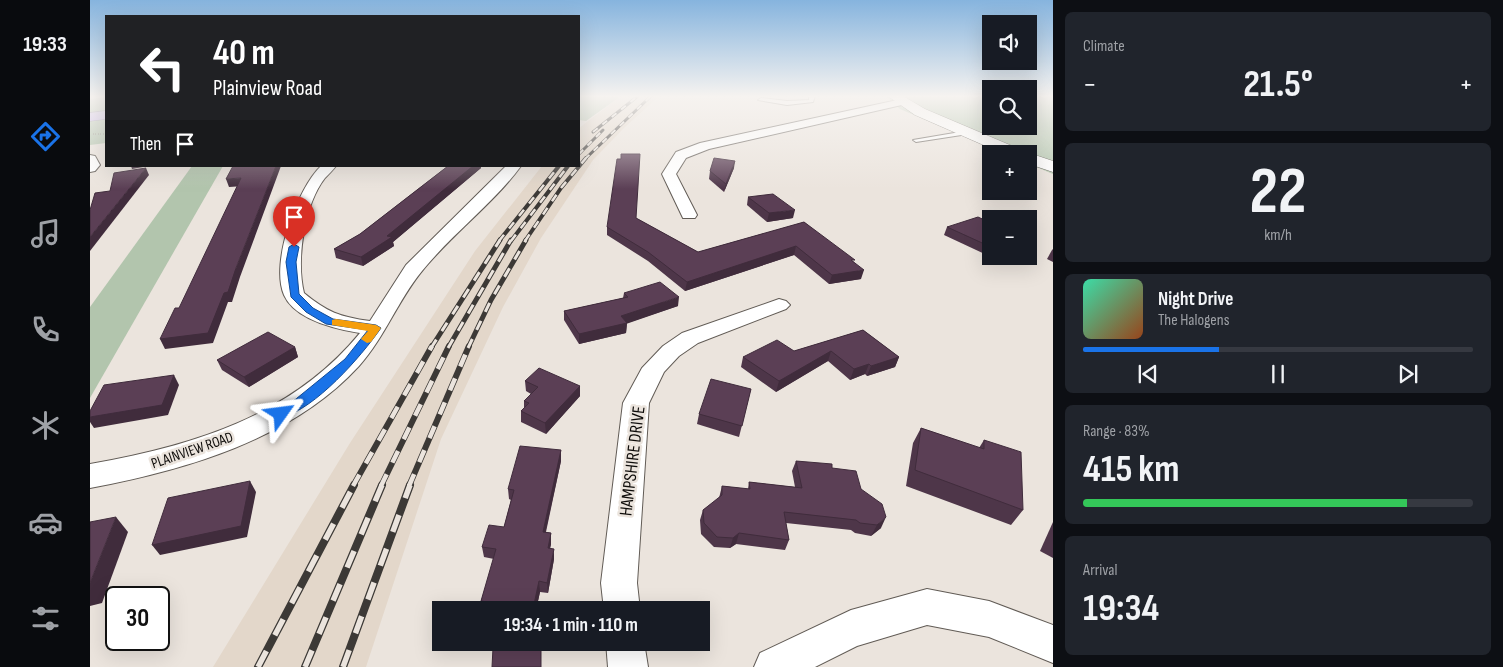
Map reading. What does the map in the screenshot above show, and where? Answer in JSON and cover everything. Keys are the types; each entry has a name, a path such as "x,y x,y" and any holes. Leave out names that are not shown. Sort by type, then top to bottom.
{"main road":[{"path":"954,127 996,145"},
{"path":"1037,161 1053,167"}],"street":[{"path":"689,215 669,174 681,154 705,146 783,127"},
{"path":"90,159 92,165 90,168"},
{"path":"328,167 313,182 300,216 291,262 294,295 310,310 330,322 376,328"},
{"name":"PLAINVIEW ROAD","path":"90,476 140,467 223,442 296,406 350,362 376,328 413,269 513,167"},
{"name":"HAMPSHIRE DRIVE","path":"621,601 619,583 636,403 654,368 671,351 690,338 779,305"},
{"path":"774,667 852,630 927,607 989,618 1053,644"},
{"path":"626,651 628,667"}],"lane":[{"path":"916,140 966,133"}],"path":[{"path":"90,134 105,134"}],"shaded area":[{"path":"580,127 625,127 593,160 541,238 503,307 441,439 366,667 213,667 350,443 475,251 541,167 580,167"}],"green space":[{"path":"90,127 105,127 105,143 90,145"},
{"path":"942,127 982,127 982,135 1037,135 1037,127 1053,127 1053,174 1037,167 1037,145 984,145"},
{"path":"191,167 222,167 90,398 90,307"}],"building":[{"path":"621,154 640,154 636,218 698,252 804,222 855,260 851,260 864,270 832,275 796,246 687,282 648,252 607,227 617,159 621,159"},
{"path":"714,158 735,161 726,184 710,171"},
{"path":"232,167 276,167 228,292 224,293 208,333 160,339 175,308 179,308 241,178 226,179"},
{"path":"447,167 472,167 387,236 392,237 361,257 334,249 360,234"},
{"path":"146,168 90,237 90,210 95,193 110,191 114,173"},
{"path":"773,194 795,210 769,213 748,197"},
{"path":"978,217 982,219 982,243 947,227"},
{"path":"660,282 679,297 621,316 627,323 579,334 564,311 628,297 624,293"},
{"path":"863,330 899,357 854,369 831,351 779,381 743,357 777,340 794,351"},
{"path":"268,332 295,347 244,377 217,360"},
{"path":"539,368 580,386 545,423 521,411 529,403 524,401 538,387 525,381"},
{"path":"174,375 162,405 90,417 90,411 104,385"},
{"path":"711,379 751,389 742,426 699,414"},
{"path":"921,428 984,449 984,440 1021,452 1023,510 915,470"},
{"path":"520,446 561,450 543,532 551,533 548,548 554,549 547,583 539,581 535,601 481,601 496,549 482,547 489,525 504,527 514,490 508,489"},
{"path":"796,461 832,464 832,468 856,471 861,489 882,504 886,517 877,525 860,523 856,520 784,512 789,540 739,533 733,538 717,537 704,523 703,510 722,495 722,486 750,489 749,482 802,488"},
{"path":"250,481 241,526 152,545 168,498"},
{"path":"116,517 90,583 90,522"},
{"path":"493,651 541,651 541,667 492,667"}],"railway":[{"path":"593,132 599,127"},
{"path":"586,158 618,127"},
{"path":"580,153 603,130"},
{"path":"580,165 586,158"},
{"path":"499,241 558,167"},
{"path":"511,241 567,167"},
{"path":"525,241 561,188 578,167"},
{"path":"431,348 500,240"},
{"path":"448,348 511,240"},
{"path":"468,348 491,300 526,240"},
{"path":"353,486 432,346"},
{"path":"409,486 469,346"},
{"path":"381,486 448,348"},
{"path":"258,667 354,485"},
{"path":"305,667 382,485"},
{"path":"343,667 410,485"}],"slow traffic":[{"path":"336,323 376,328 367,339"}],"route":[{"path":"281,414 296,406 350,362 376,328 330,322 310,310 294,295 291,262 294,247"}]}
